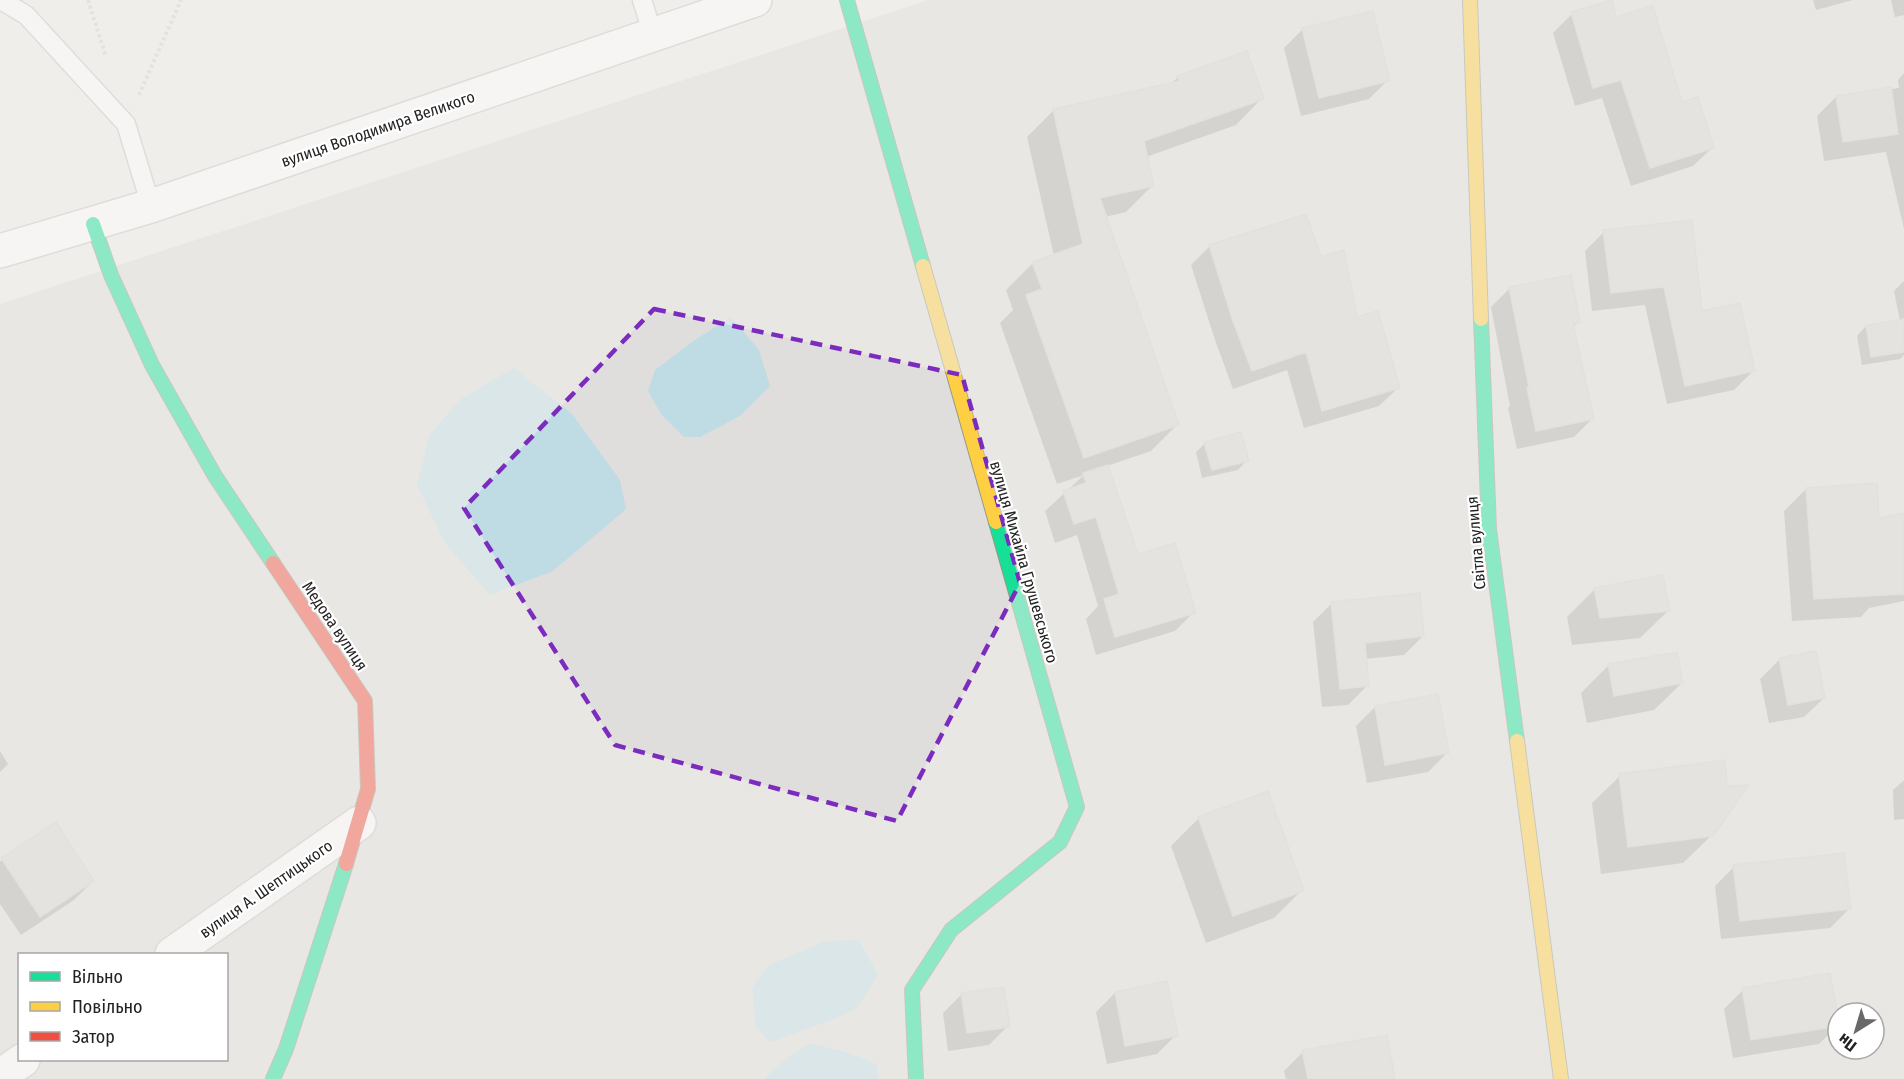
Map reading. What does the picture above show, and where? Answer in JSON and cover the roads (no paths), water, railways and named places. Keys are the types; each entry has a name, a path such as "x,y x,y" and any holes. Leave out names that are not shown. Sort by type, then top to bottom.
{"street":[{"name":"вулиця Володимира Великого","path":"0,251 151,206 755,0"},
{"name":"вулиця Михайла Грушевського","path":"847,0 1077,807 1060,842 951,930 918,979 912,990 916,1079"},
{"name":"Світла вулиця","path":"1470,0 1489,529 1561,1079"},
{"name":"Медова вулиця","path":"93,224 111,275 152,365 214,476 365,701 368,789 286,1049 273,1079"},
{"name":"вулиця А. Шептицького","path":"173,953 359,823"},
{"path":"0,1076 20,1061"}],"lane":[{"path":"1,0 26,15 126,124 151,206"},
{"path":"642,0 653,34"}],"water":[{"path":"731,317 759,350 770,386 740,416 700,437 684,437 661,414 648,391 655,370 692,342"},
{"path":"514,368 572,414 620,480 626,509 553,571 490,595 445,543 417,485 430,434 461,399"},
{"path":"859,940 878,975 858,1007 834,1019 770,1042 756,1027 752,988 769,965 826,941"},
{"path":"809,1043 849,1053 876,1064 878,1079 765,1079 773,1069"}]}
